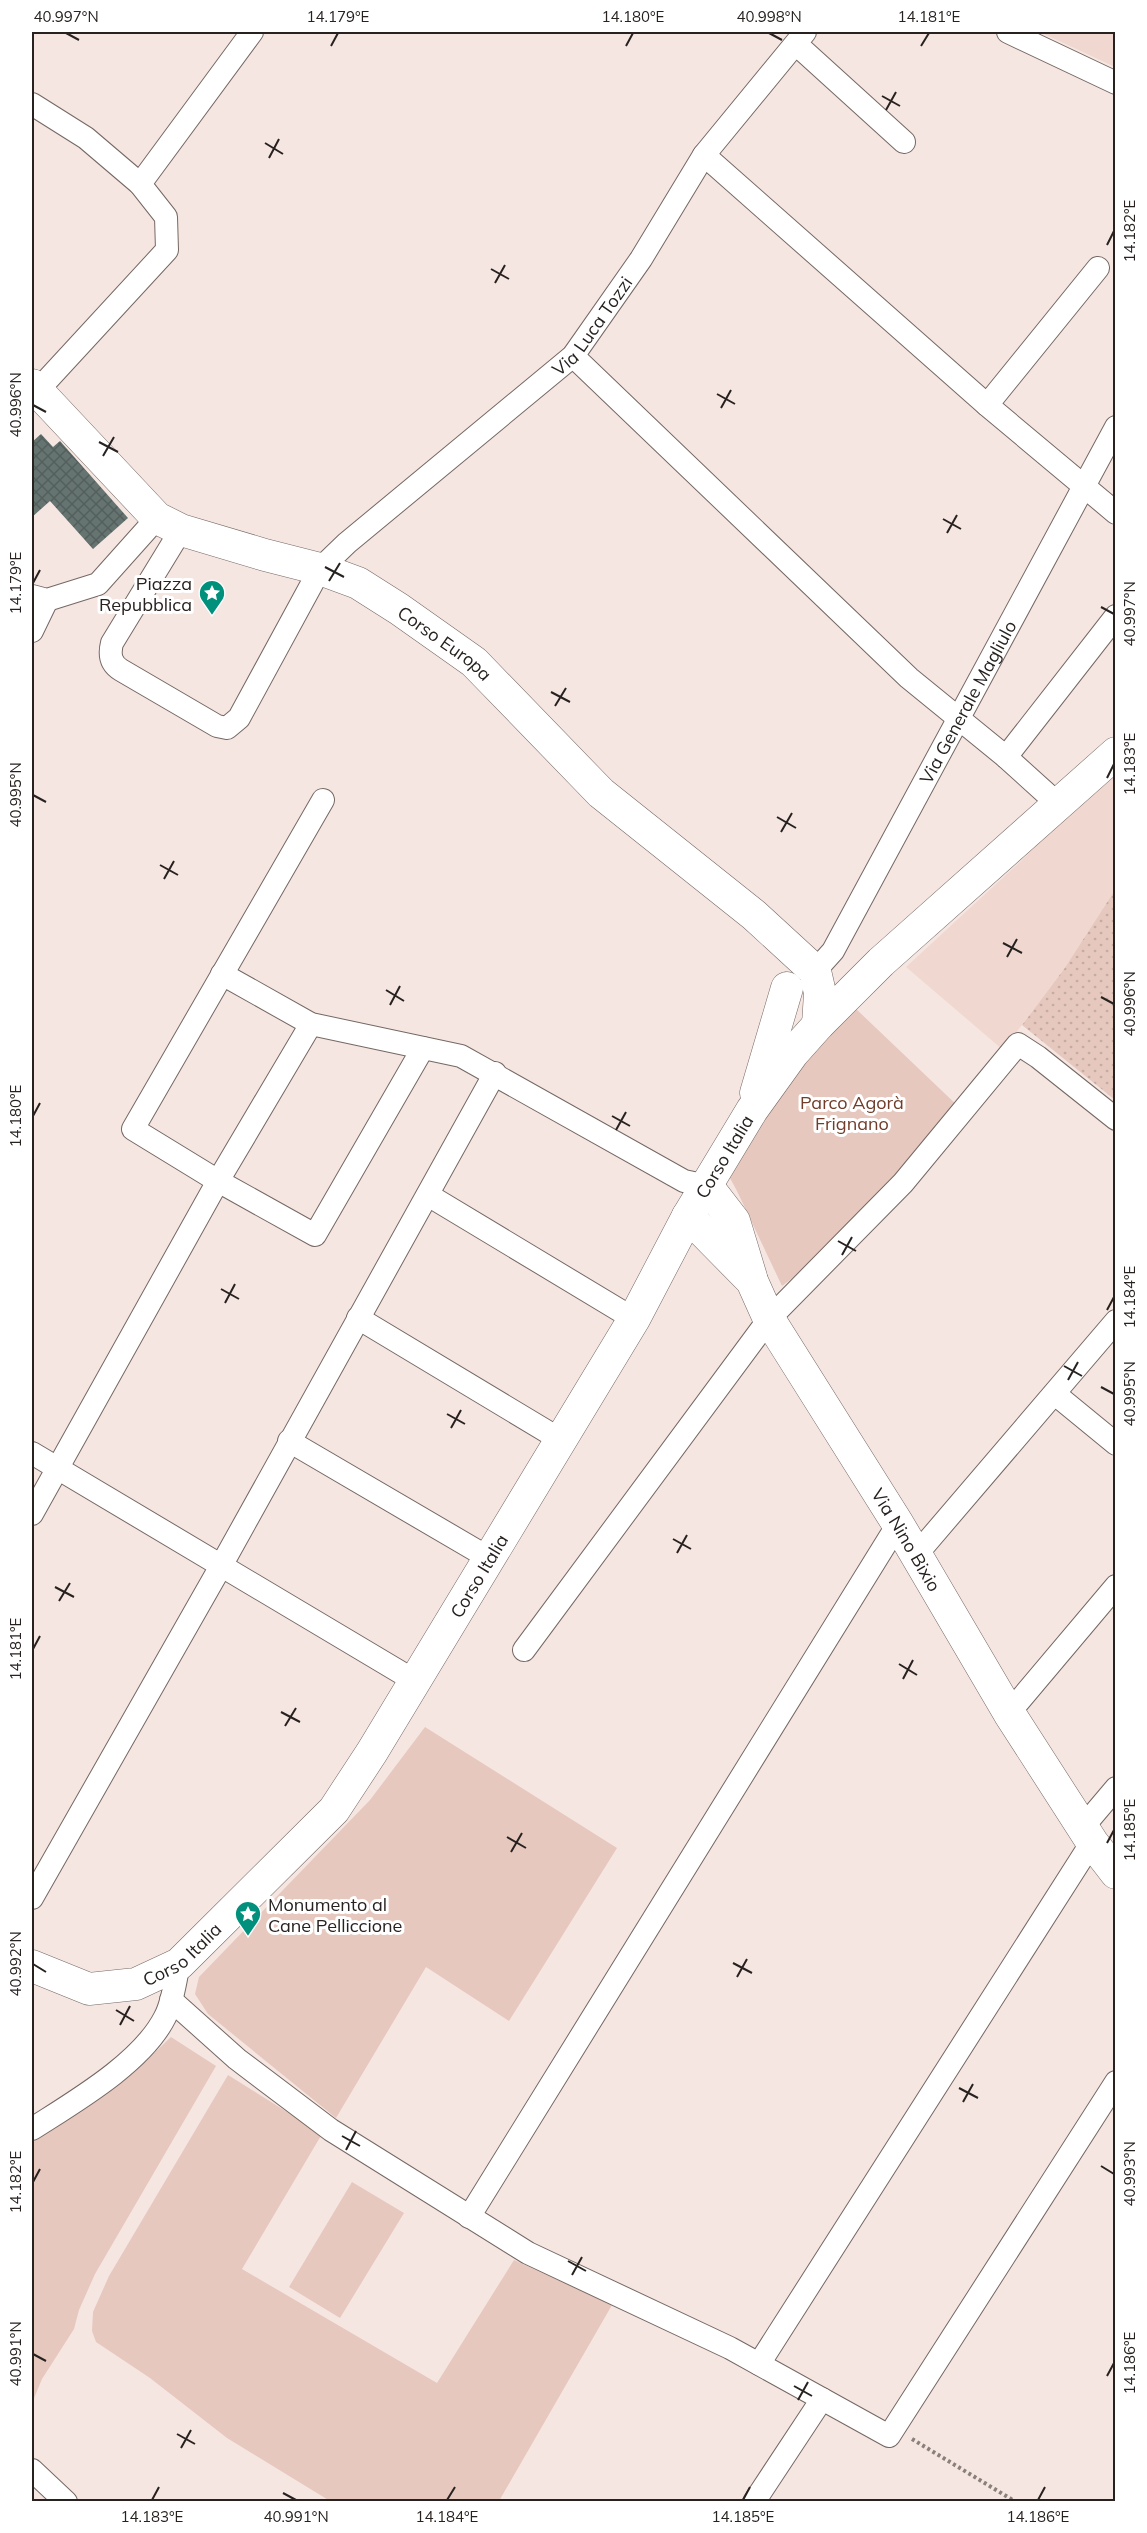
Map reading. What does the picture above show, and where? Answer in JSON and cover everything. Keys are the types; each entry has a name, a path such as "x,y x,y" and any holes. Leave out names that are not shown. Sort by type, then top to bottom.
{"street":[{"path":"140,184 252,32"},
{"path":"1008,32 1116,83"},
{"path":"800,38 904,142"},
{"name":"Via Luca Tozzi","path":"320,569 347,543 573,357 641,259 704,154 800,38"},
{"path":"32,104 86,138 140,184 166,217 167,250 35,388 169,524"},
{"path":"704,154 987,405 1116,513"},
{"path":"987,405 1098,268"},
{"path":"573,357 901,670 1006,757 1059,805"},
{"name":"Via Generale Magliulo","path":"814,971 833,951 959,720 1082,486 1116,427"},
{"path":"169,524 112,643 111,656 116,667 222,728 232,726 239,718 320,569"},
{"path":"32,631 39,598 72,594 98,584 169,524"},
{"name":"Corso Europa","path":"169,524 264,555 320,569 358,583 399,609 474,663 601,793 754,915 786,944"},
{"path":"1006,757 1116,616"},
{"name":"Corso Italia","path":"32,1966 89,1989 136,1984 179,1964 334,1810 634,1320 688,1216 752,1110 793,1053 818,1024 867,977 1116,753"},
{"path":"323,800 133,1129 218,1181 315,1235 423,1047"},
{"path":"786,944 814,971 838,978 867,977"},
{"path":"752,1110 787,987 786,944"},
{"path":"787,987 798,1011 818,1024 820,993 814,971"},
{"path":"222,974 311,1024 461,1056 684,1181 707,1186 734,1221 752,1281"},
{"path":"32,1514 218,1181 311,1024"},
{"path":"524,1650 769,1319 903,1183 1018,1044 1038,1057 1116,1119"},
{"path":"32,1898 495,1074"},
{"path":"428,1195 634,1320"},
{"name":"Via Nino Bixio","path":"688,1216 752,1281 769,1319 898,1524 1009,1713 1087,1835 1116,1873"},
{"path":"358,1318 561,1440"},
{"path":"916,1555 1056,1394 1116,1321"},
{"path":"1056,1394 1116,1444"},
{"path":"289,1440 489,1558"},
{"path":"32,1454 415,1681"},
{"path":"469,2217 898,1524"},
{"path":"1009,1713 1116,1586"},
{"path":"759,2364 1116,1788"},
{"path":"32,2129 127,2063 151,2041 166,2016 179,1964"},
{"path":"171,2001 237,2059 331,2130 528,2253 730,2348 888,2436 1116,2082"},
{"path":"754,2502 822,2399"},
{"path":"32,2470 66,2502"}],"path":[{"path":"893,2428 1016,2502"}],"shaded area":[{"path":"1040,32 1115,32 1115,67"},
{"path":"1115,768 1115,890 1064,969 1003,1050 906,967 1022,860"}],"green space":[{"path":"1115,890 1115,1100 1022,1025 1064,969"},
{"name":"Parco Agorà Frignano","path":"854,1007 960,1108 806,1268 782,1286 725,1169 756,1116"},
{"path":"425,1727 617,1848 509,2021 426,1967 336,2118 208,2014 195,1994 199,1977 370,1800"},
{"path":"171,2037 216,2066 95,2274 79,2310 74,2329 42,2379 32,2403 32,2143 131,2075"},
{"path":"228,2075 322,2134 242,2269 437,2383 514,2260 612,2305 499,2501 330,2501 227,2438 150,2378 96,2342 92,2331 93,2312 109,2276"},
{"path":"352,2182 404,2213 340,2318 289,2287"}],"building":[{"path":"41,434 53,447 60,441 128,518 93,549 50,501 32,517 32,442"}],"place":[{"name":"Piazza Repubblica","path":"212,616"},
{"name":"Monumento al Cane Pelliccione","path":"248,1937"}]}
